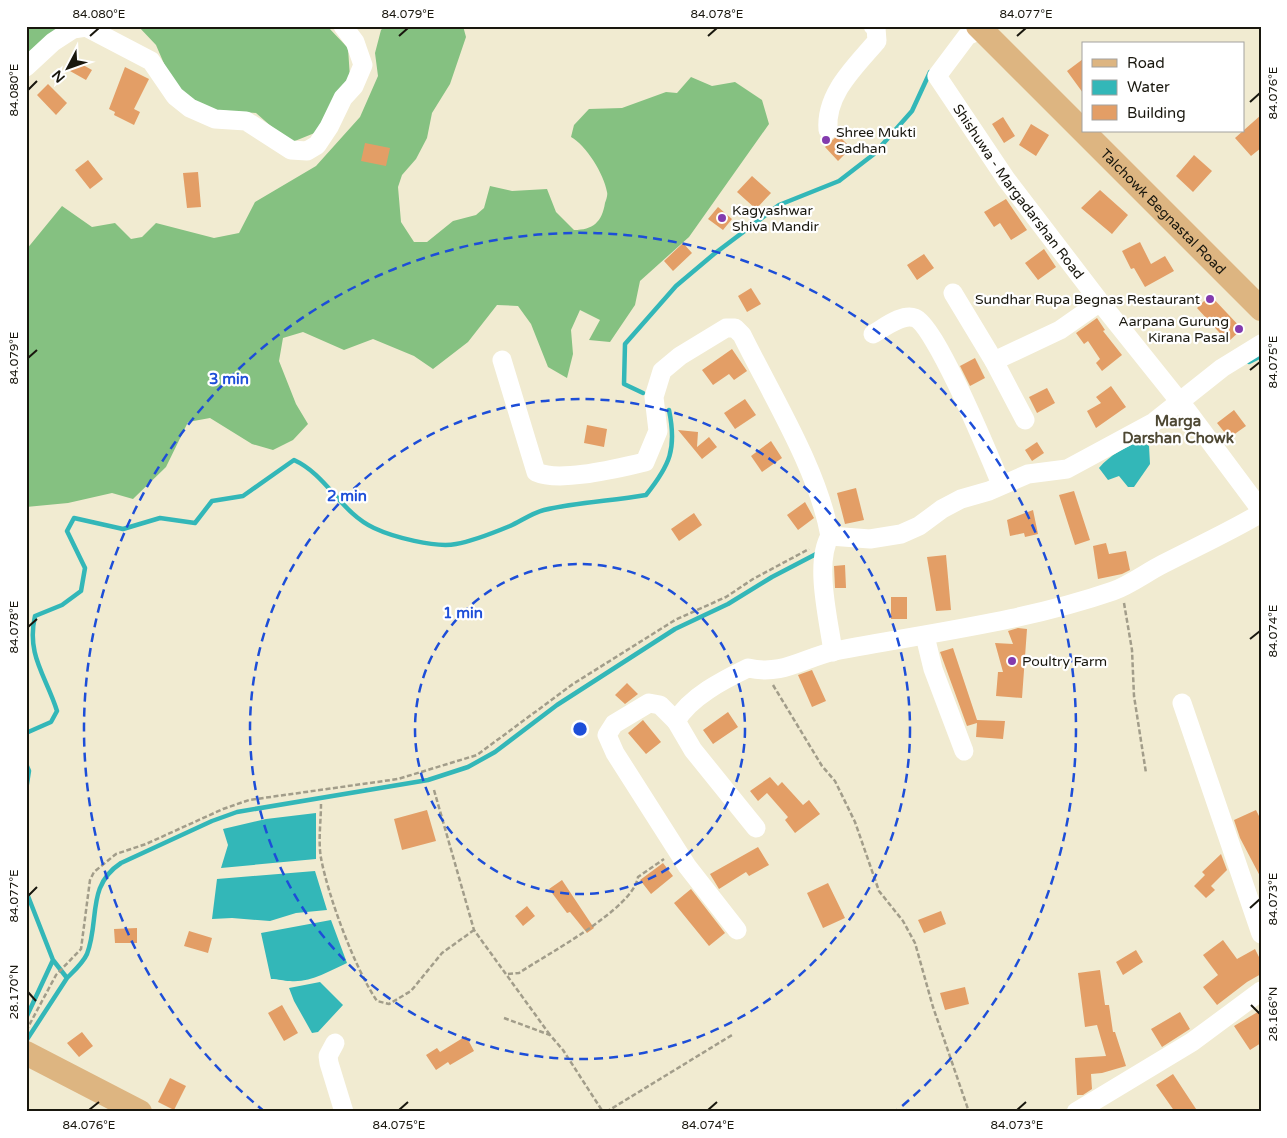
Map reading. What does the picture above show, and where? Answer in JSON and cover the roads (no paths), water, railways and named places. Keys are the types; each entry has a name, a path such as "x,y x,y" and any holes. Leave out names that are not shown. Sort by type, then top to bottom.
{"main road":[{"name":"Talchowk Begnastal Road","path":"980,28 1082,130"},
{"name":"Talchowk Begnastal Road","path":"1084,132 1261,309"},
{"path":"26,1053 140,1112"}],"street":[{"path":"26,67 53,42 73,30 86,26 151,61 175,96 190,108 215,119 246,120 290,150 307,151 317,145 329,127 342,98 354,86 363,65 355,42 343,26"},
{"path":"828,130 835,93 877,41 876,28 873,26"},
{"name":"Shishuwa - Margadarshan Road","path":"980,28 967,36 937,76 1006,179 1100,302 1184,407 1261,512"},
{"path":"953,293 994,361 1025,420"},
{"path":"994,361 1060,330 1100,302"},
{"path":"873,334 906,316 916,318 929,333 971,415 1001,484"},
{"path":"502,360 536,472 546,477 604,470 645,462 658,431 654,397 662,370 680,356 726,328 735,328 742,335 812,474 825,510 827,544 825,593 832,652"},
{"path":"827,544 901,534 919,526 942,509 961,499 989,491 1001,484 1028,474 1067,469 1184,407 1222,368 1261,344"},
{"path":"676,721 682,710 726,679 748,668 764,672 794,666 832,652 1004,620 1095,596 1122,587 1191,550 1232,531 1261,512"},
{"path":"925,636 933,669 964,751"},
{"path":"737,930 676,850 614,753 607,734 614,724 649,703 660,705 676,721 693,750 756,828"},
{"path":"1182,703 1261,934"},
{"path":"1076,1112 1192,1042 1261,991"},
{"path":"335,1043 328,1056 344,1112"}],"water":[{"path":"1141,441 1149,446 1150,464 1134,487 1128,487 1119,476 1108,480 1099,468 1118,452"},
{"path":"316,813 316,859 221,868 228,845 223,829 266,819"},
{"path":"315,871 327,910 296,913 270,921 232,918 212,919 217,879"},
{"path":"331,920 347,963 319,976 305,980 271,979 261,933"},
{"path":"320,982 343,1005 318,1032 312,1033 289,988"}],"waterway":[{"path":"643,393 624,384 625,344 676,286 714,254 779,205 839,181 874,154 912,111 930,72"},
{"path":"1249,362 1261,356"},
{"path":"26,733 51,722 57,711 38,665 33,642 33,630 35,616 62,605 81,591 85,568 67,531 74,518 123,529 160,518 195,523 212,501 243,496 294,460 316,475 352,513 374,528 414,541 447,545 456,544 490,534 544,510 646,495 661,475 670,456 672,436 669,410"},
{"path":"67,978 81,964 87,954 91,941 98,893 103,882 110,872 121,863 212,821 237,812 428,780 468,767 495,752 557,705 675,629 728,604 772,577 818,553"},
{"path":"26,764 29,771 26,790"},
{"path":"26,891 53,960 26,1018"},
{"path":"26,1041 67,978 53,960"}],"place":[{"name":"Shree Mukti Sadhan","path":"826,140"},
{"name":"Kagyashwar Shiva Mandir","path":"722,218"},
{"name":"Sundhar Rupa Begnas Restaurant","path":"1210,299"},
{"name":"Aarpana Gurung Kirana Pasal","path":"1239,329"},
{"name":"Poultry Farm","path":"1012,661"}],"district":[{"name":"Marga Darshan Chowk","path":"1178,430"}]}
